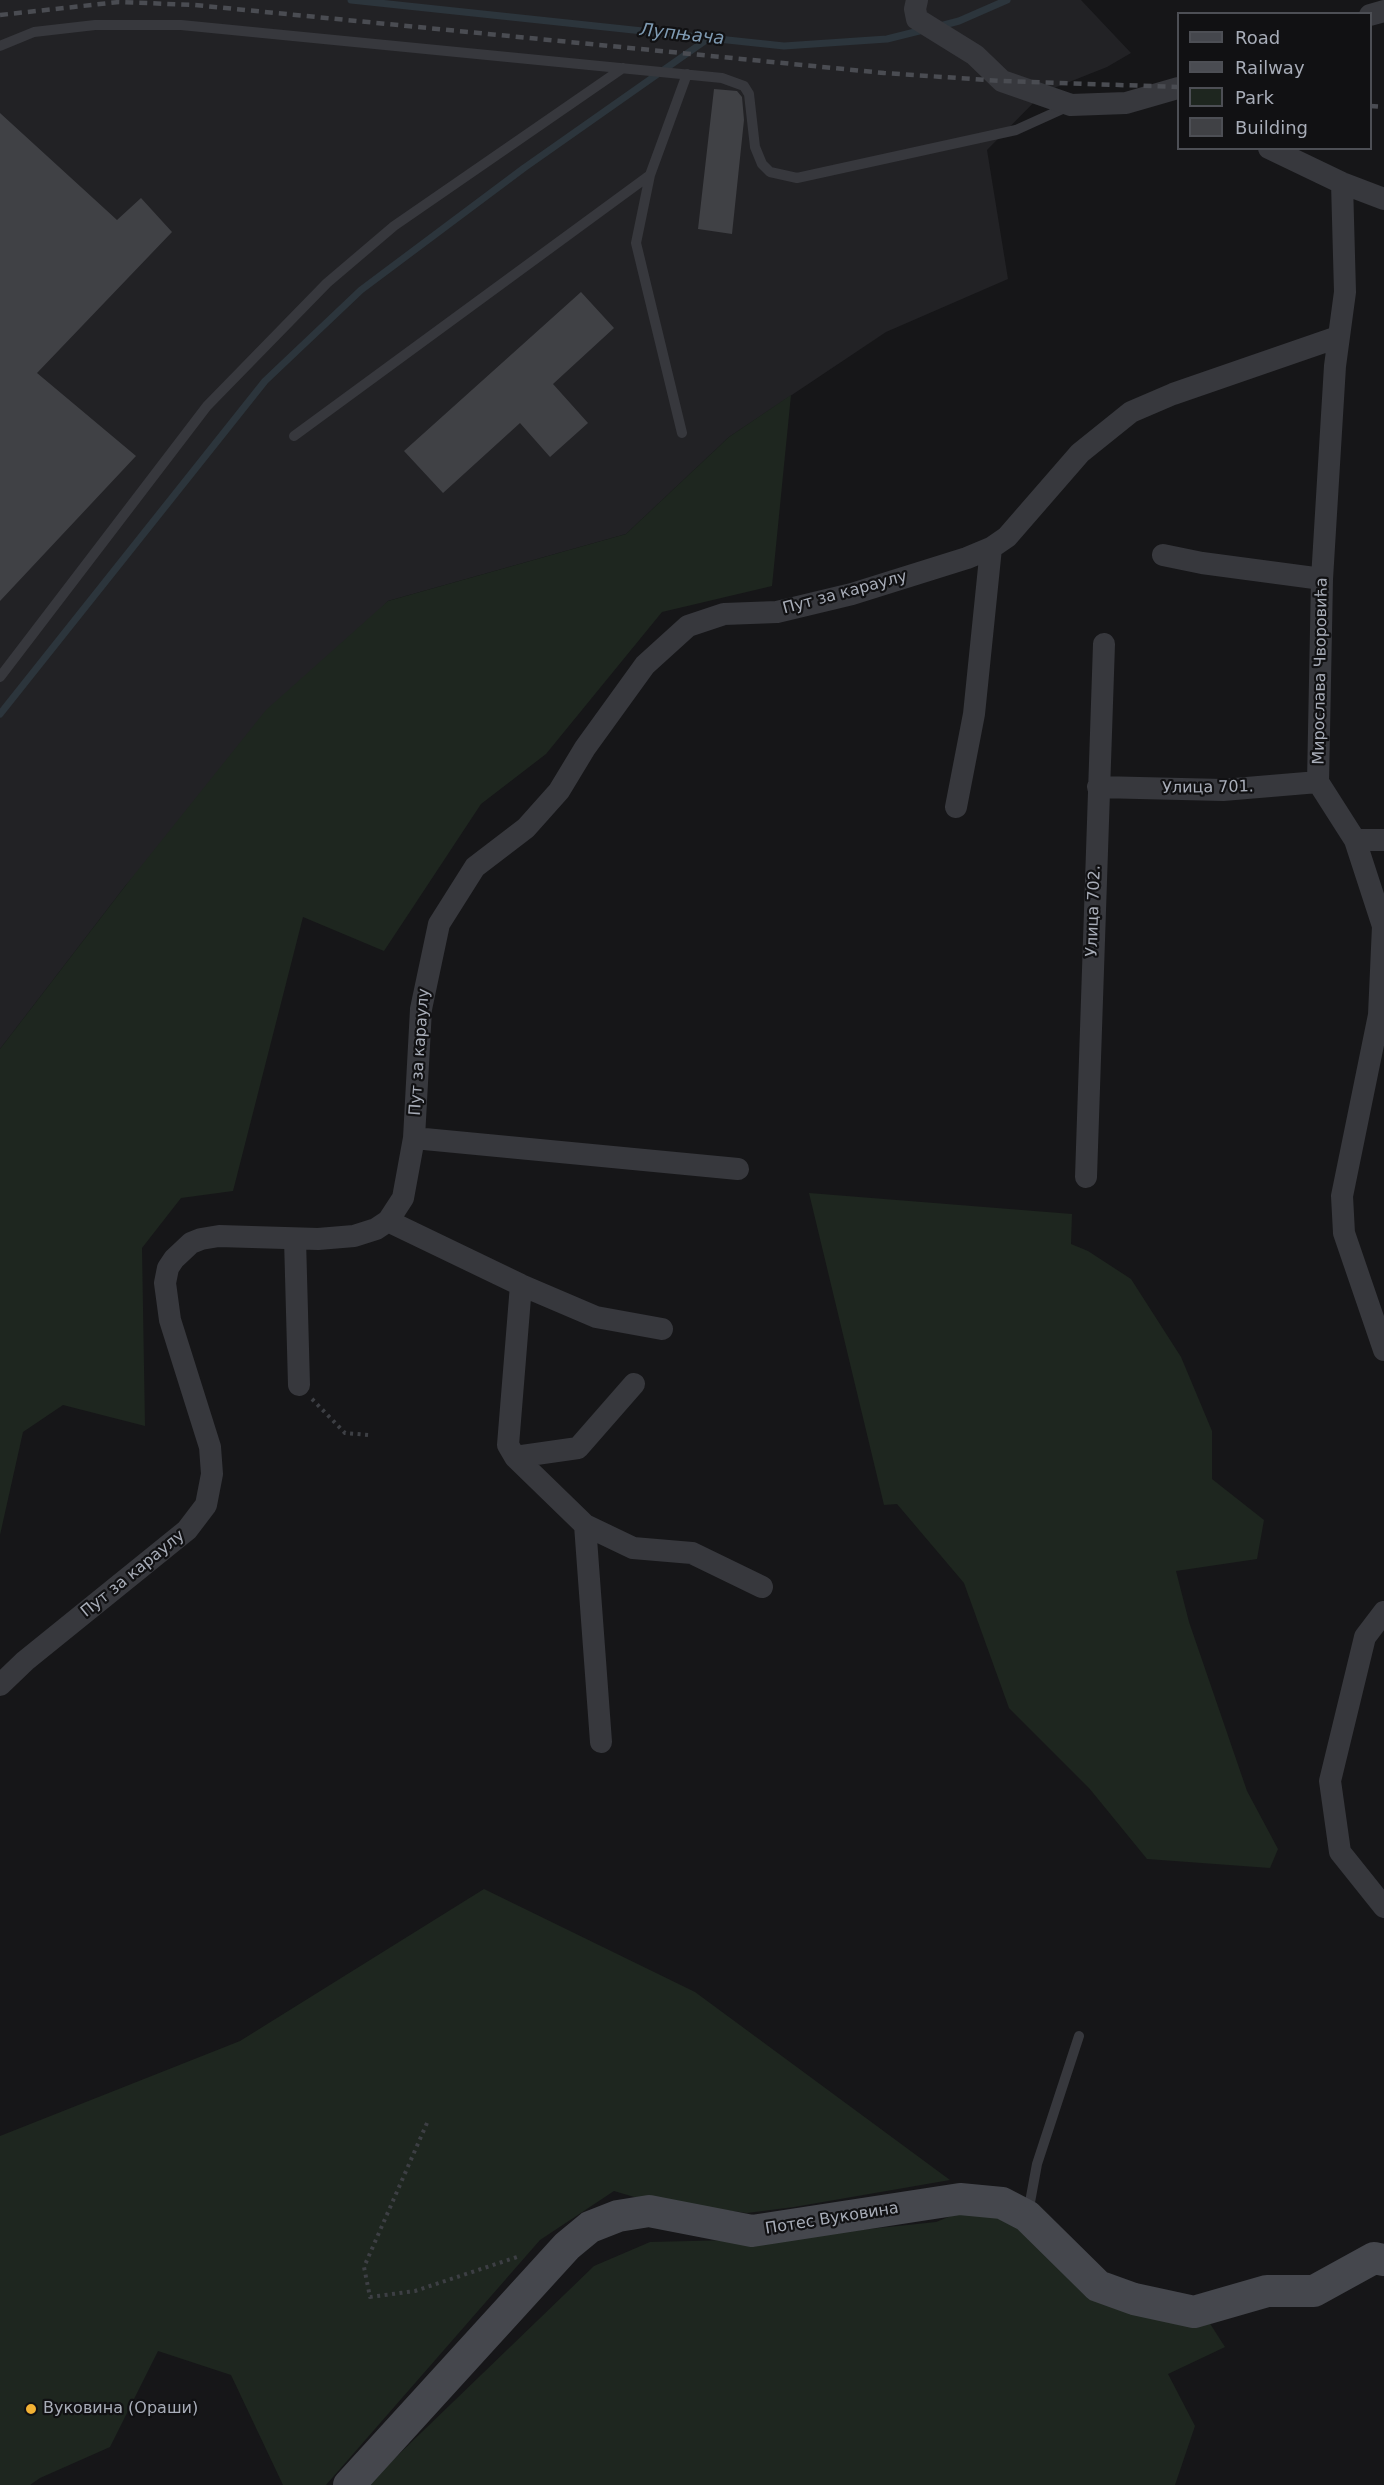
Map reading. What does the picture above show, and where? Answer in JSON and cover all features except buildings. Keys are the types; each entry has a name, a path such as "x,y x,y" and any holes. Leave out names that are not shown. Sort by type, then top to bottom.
{"main road":[{"name":"Потес Вуковина","path":"349,2485 567,2246 590,2227 649,2211 752,2231 960,2199 1002,2203 1027,2216 1098,2286 1134,2299 1194,2312 1268,2290 1314,2291 1374,2258 1384,2260"}],"street":[{"path":"917,10 975,54 1002,81 1071,105 1126,102 1177,89"},
{"path":"1273,150 1342,183 1384,198"},
{"name":"Мирослава Чворовића","path":"1342,183 1345,292 1338,337 1322,579 1318,783 1355,840 1383,926 1379,1015 1342,1196 1344,1233 1384,1350"},
{"name":"Пут за караулу","path":"0,1685 25,1661 188,1530 206,1505 212,1474 210,1447 170,1320 165,1283 168,1268 174,1259 191,1244 201,1239 219,1236 295,1239 354,1236 376,1229 388,1221 403,1198 414,1138 421,1009 439,924 475,867 526,828 559,791 585,748 645,665 688,626 723,614 777,612 841,596 967,558 991,548 1007,537 1080,453 1131,412 1173,394 1338,337"},
{"path":"956,807 974,714 991,548"},
{"path":"1163,555 1202,563 1322,579"},
{"name":"Улица 702.","path":"1086,1177 1104,644"},
{"name":"Улица 701.","path":"1098,787 1223,790 1318,783"},
{"path":"1355,840 1384,840"},
{"path":"414,1138 738,1169"},
{"path":"388,1221 521,1285 596,1317 662,1329"},
{"path":"295,1239 299,1385"},
{"path":"521,1285 508,1445 515,1457 585,1525 633,1548 692,1553 762,1587"},
{"path":"515,1457 578,1448 634,1384"},
{"path":"585,1525 601,1742"},
{"path":"1384,1612 1365,1637 1330,1781 1340,1852 1384,1907"}],"lane":[{"path":"0,46 34,32 94,24 181,25 723,78 744,86 749,94 755,147 762,164 770,172 797,178 1016,130 1071,105"},
{"path":"0,677 207,406 327,283 394,226 623,68"},
{"path":"682,433 636,243 650,175 683,74"},
{"path":"294,436 650,175"},
{"path":"1027,2216 1037,2164 1079,2036"}],"path":[{"path":"299,1385 345,1432 369,1435"},
{"path":"427,2123 364,2266 370,2297 415,2291 521,2256"}],"shaded area":[{"path":"0,0 1081,0 1131,53 1107,67 1044,92 987,150 1008,279 886,332 729,437 626,534 388,601 126,885 0,1049"}],"green space":[{"path":"791,395 772,586 662,612 546,754 481,804 384,951 303,917 233,1191 181,1198 142,1248 145,1426 63,1405 23,1432 0,1535 0,1049 126,885 266,710 388,601 626,534 729,437"},
{"path":"809,1193 1072,1214 1071,1244 1088,1251 1131,1279 1181,1357 1212,1431 1212,1479 1264,1520 1257,1559 1176,1571 1189,1622 1247,1791 1278,1849 1270,1868 1147,1859 1089,1788 1009,1708 964,1583 897,1504 884,1505"},
{"path":"484,1889 695,1992 950,2180 747,2213 641,2199 614,2191 540,2240 326,2485 283,2485 231,2375 158,2351 110,2447 40,2478 30,2485 0,2485 0,2136 240,2041"},
{"path":"996,2198 1071,2277 1209,2322 1225,2347 1168,2374 1195,2426 1175,2485 367,2485 594,2266 650,2242 774,2239 936,2222"}],"waterway":[{"name":"Лупњача","path":"351,0 784,46 887,39 923,30"},
{"name":"Лупњача","path":"940,26 959,21 1007,0"},
{"path":"0,714 265,381 361,290 524,168 709,38"}],"railway":[{"path":"0,15 119,2 195,5 884,73 1002,81 1177,87"},
{"path":"1372,106 1384,107"}],"place":[{"name":"Вуковина (Ораши)","path":"31,2409"}]}
